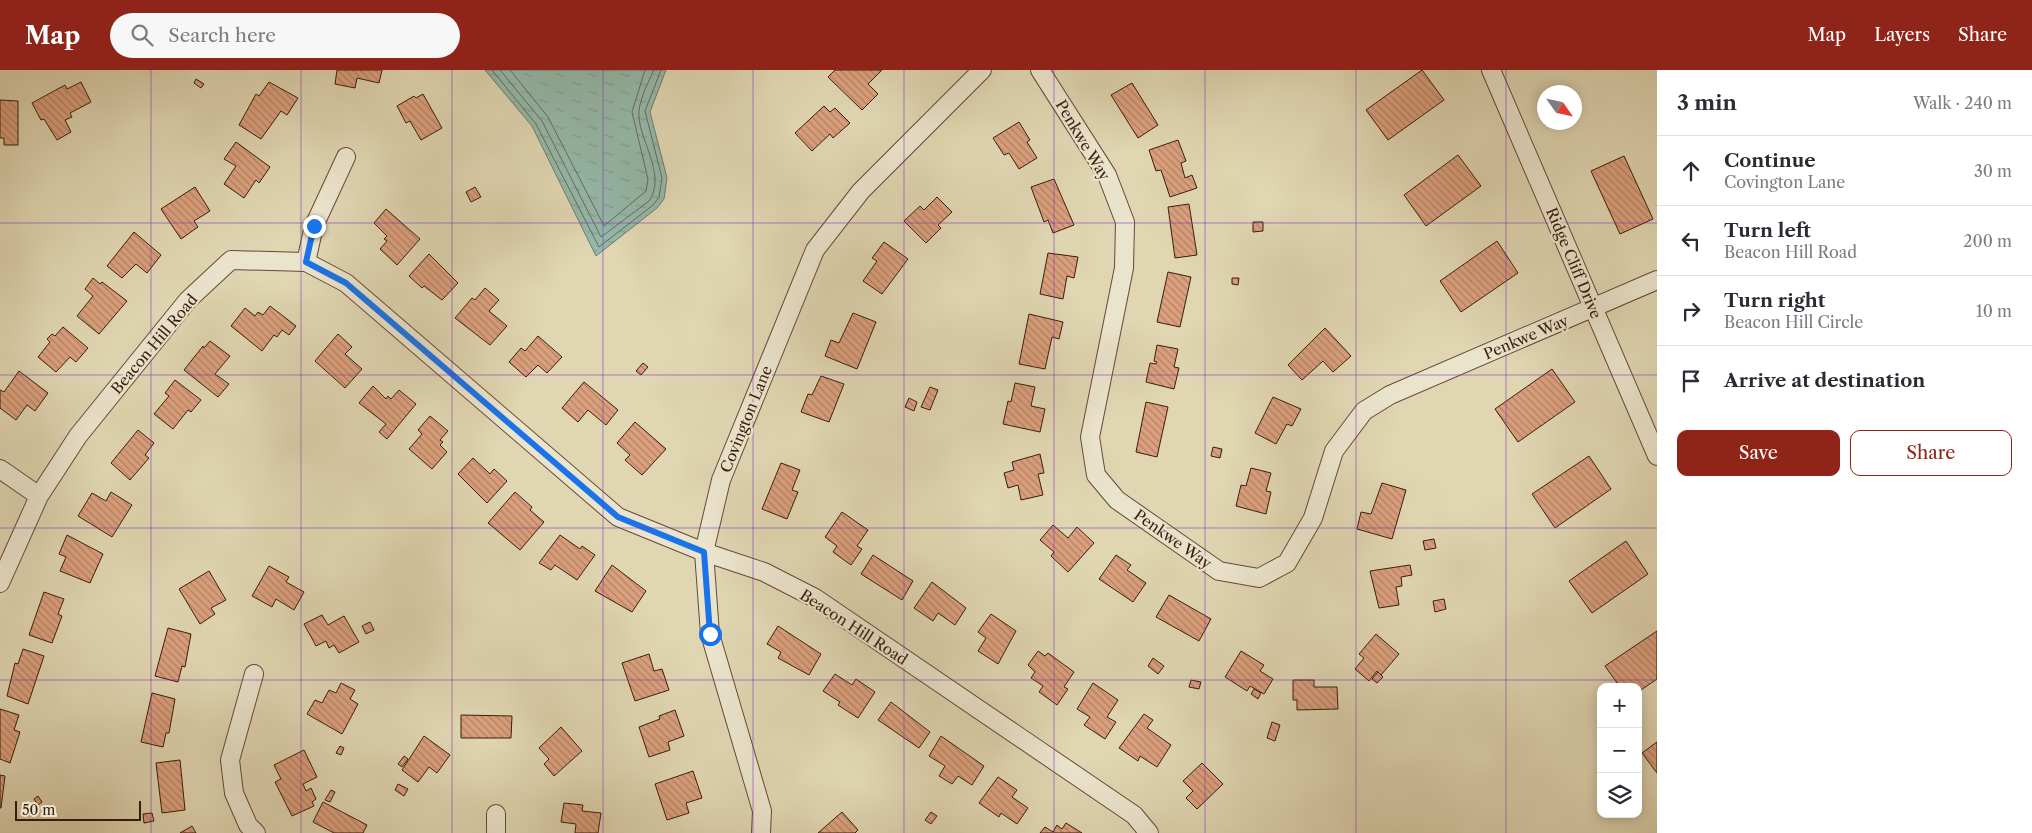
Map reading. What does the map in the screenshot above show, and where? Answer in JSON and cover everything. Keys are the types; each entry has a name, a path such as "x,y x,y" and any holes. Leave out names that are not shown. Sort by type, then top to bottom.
{"street":[{"name":"Covington Lane","path":"761,833 762,812 710,634 704,552 721,480 815,250 861,191 982,70"},
{"name":"Penkwe Way","path":"1040,70 1107,175 1124,222 1124,268 1090,437 1096,475 1116,500 1219,571 1259,578 1287,563 1312,518 1334,452 1364,411 1390,395 1657,280"},
{"name":"Ridge Cliff Drive","path":"1491,70 1657,456"},
{"path":"306,262 314,226 346,157"},
{"name":"Beacon Hill Road","path":"0,583 39,496 78,436 188,300 231,260 306,262 346,283 618,517 704,552 764,572 815,598 1134,815 1149,833"},
{"path":"0,469 39,496"},
{"path":"254,674 230,760 234,793 248,825 256,833"},
{"path":"496,814 496,833"}],"water":[{"path":"485,70 666,70 650,112 667,178 664,199 657,208 596,256 532,126"}],"building":[{"path":"337,70 382,70 379,83 357,78 355,88 335,84"},
{"path":"835,70 882,70 868,84 878,94 862,110 828,77"},
{"path":"1422,70 1444,100 1388,140 1366,110"},
{"path":"196,79 204,84 201,88 194,83"},
{"path":"81,82 91,102 70,113 72,117 65,120 71,132 57,140 44,119 41,120 32,103 65,85 67,89"},
{"path":"269,82 298,98 287,115 281,111 261,139 239,125 256,94 259,96"},
{"path":"1132,83 1158,125 1138,138 1111,95"},
{"path":"423,94 442,128 421,140 410,121 406,123 397,106 414,96 416,98"},
{"path":"0,100 18,101 18,145 4,145 4,138 0,138"},
{"path":"824,106 830,112 835,108 850,123 833,138 830,134 812,151 795,133"},
{"path":"1019,122 1030,140 1027,142 1037,158 1019,169 1009,153 1004,155 993,138"},
{"path":"1178,140 1186,161 1181,163 1185,178 1192,175 1197,188 1170,197 1161,170 1156,171 1149,150"},
{"path":"236,142 270,167 259,183 256,180 244,198 224,184 236,166 224,159"},
{"path":"1458,155 1481,186 1426,226 1404,195"},
{"path":"1624,156 1653,219 1620,234 1591,171"},
{"path":"1054,179 1074,225 1053,233 1048,220 1044,222 1031,187"},
{"path":"195,187 210,211 194,221 198,227 181,239 161,209"},
{"path":"475,187 481,197 471,202 466,192"},
{"path":"937,197 952,212 938,225 941,228 926,243 904,221 920,206 924,210"},
{"path":"1189,204 1197,255 1175,258 1168,207"},
{"path":"386,209 420,239 397,265 380,249 387,241 384,239 387,236 374,223"},
{"path":"1253,222 1263,222 1263,231 1253,232"},
{"path":"134,232 161,255 147,273 136,264 122,278 107,266"},
{"path":"1497,241 1518,273 1461,312 1440,281"},
{"path":"884,242 908,259 882,294 863,281 877,261 872,258"},
{"path":"1048,253 1078,257 1074,278 1067,276 1063,299 1040,294"},
{"path":"429,254 458,283 442,300 424,286 422,288 409,276"},
{"path":"1168,272 1191,277 1180,327 1157,322"},
{"path":"93,278 100,284 102,282 127,301 99,334 77,316 93,296 85,289"},
{"path":"1232,278 1239,278 1238,285 1232,284"},
{"path":"485,288 499,300 489,311 507,326 490,345 455,318 472,298 475,300"},
{"path":"270,306 296,326 289,335 282,330 277,337 274,335 262,351 231,326 245,308 255,316 258,312 263,315"},
{"path":"853,313 876,322 857,369 825,356 831,340 839,343"},
{"path":"1029,314 1063,322 1059,339 1052,337 1045,369 1019,364"},
{"path":"63,327 88,348 76,362 70,357 56,372 38,357 50,342 47,339 52,334 55,336"},
{"path":"1325,328 1351,356 1333,372 1323,361 1302,380 1288,365"},
{"path":"338,334 352,347 345,354 362,369 345,388 315,361"},
{"path":"538,336 562,357 547,373 538,365 526,377 509,362 521,348 525,351"},
{"path":"210,341 230,356 215,374 229,384 218,397 184,370 203,346 204,348"},
{"path":"1157,345 1178,349 1174,367 1179,368 1174,389 1146,382 1150,363 1156,364 1157,362 1154,361"},
{"path":"643,363 648,367 641,375 636,371"},
{"path":"1552,369 1575,402 1518,442 1495,409"},
{"path":"19,371 48,393 35,411 27,405 16,420 0,408 0,390 4,392"},
{"path":"821,376 844,384 829,422 801,412 808,394 812,395"},
{"path":"175,380 201,400 191,412 188,410 173,429 154,414 169,396 165,393"},
{"path":"584,382 618,410 606,425 588,410 578,422 562,408"},
{"path":"1015,383 1035,387 1031,406 1045,409 1040,432 1003,424 1008,401 1011,402"},
{"path":"373,386 386,399 388,396 391,399 399,390 416,404 387,439 379,432 386,424 359,403"},
{"path":"930,387 938,390 930,410 921,407"},
{"path":"1273,397 1301,409 1292,426 1287,424 1276,444 1255,433"},
{"path":"909,398 917,402 914,411 905,407"},
{"path":"1146,402 1168,407 1157,457 1136,452"},
{"path":"430,416 448,431 440,440 443,442 440,445 447,452 432,469 409,449 422,434 418,430"},
{"path":"635,422 666,449 642,475 625,460 630,455 617,443"},
{"path":"138,430 154,443 145,455 149,458 130,480 111,463"},
{"path":"1213,447 1222,449 1220,458 1211,456"},
{"path":"1040,454 1044,473 1038,474 1043,495 1021,500 1018,485 1008,488 1004,473 1014,470 1012,462"},
{"path":"1589,456 1611,489 1555,528 1532,494"},
{"path":"473,458 490,474 494,469 507,481 487,503 458,474"},
{"path":"781,463 800,470 792,490 798,492 787,519 762,509"},
{"path":"1251,468 1271,473 1266,491 1271,492 1266,514 1236,506 1241,485 1246,486"},
{"path":"1382,483 1406,490 1392,539 1357,529 1361,512 1371,514"},
{"path":"111,492 132,505 112,537 78,516 92,493 106,501"},
{"path":"515,492 532,507 530,510 544,522 520,550 488,523"},
{"path":"842,512 868,530 857,546 862,549 851,565 833,552 837,546 825,537"},
{"path":"1053,525 1068,538 1077,527 1094,543 1068,572 1051,556 1054,552 1040,540"},
{"path":"67,535 103,554 90,583 60,571 66,557 59,554"},
{"path":"560,535 580,549 582,546 595,555 577,580 555,565 551,570 539,563"},
{"path":"1434,539 1436,548 1425,550 1423,541"},
{"path":"1626,541 1648,574 1592,613 1569,581"},
{"path":"873,555 913,581 902,600 861,574"},
{"path":"1116,555 1131,565 1127,570 1146,583 1133,602 1099,579"},
{"path":"612,565 646,591 632,612 595,591"},
{"path":"1410,565 1412,575 1401,577 1402,586 1396,587 1399,605 1379,608 1370,571"},
{"path":"269,566 289,577 286,582 304,592 294,610 276,599 272,607 252,596"},
{"path":"209,571 226,600 211,608 215,614 200,624 179,589"},
{"path":"932,582 966,608 955,625 938,613 933,621 914,608"},
{"path":"44,592 64,599 58,614 62,616 52,643 29,635"},
{"path":"1169,595 1211,619 1199,641 1156,617"},
{"path":"1444,599 1446,609 1435,612 1433,601"},
{"path":"991,614 1016,631 998,664 978,651 986,638 978,632"},
{"path":"322,615 328,625 344,616 359,642 339,653 334,645 329,648 326,641 316,646 304,624"},
{"path":"370,622 374,630 366,634 362,626"},
{"path":"778,626 821,654 809,675 778,658 781,652 767,644"},
{"path":"168,628 191,634 185,667 182,666 178,682 155,676"},
{"path":"1657,631 1657,679 1642,689 1642,683 1617,683 1605,666"},
{"path":"1376,634 1399,654 1381,675 1377,671 1369,681 1355,669 1364,658 1359,654"},
{"path":"23,649 44,656 28,704 7,696 15,663 18,664"},
{"path":"1038,651 1045,656 1048,653 1074,672 1064,687 1068,689 1057,705 1039,692 1043,686 1031,678 1035,672 1028,665"},
{"path":"1241,651 1264,665 1260,671 1273,679 1264,694 1250,686 1247,691 1225,677"},
{"path":"649,654 654,671 662,669 669,690 635,701 622,663"},
{"path":"1153,658 1164,666 1158,674 1148,666"},
{"path":"1378,672 1383,677 1377,683 1372,679"},
{"path":"835,674 852,685 856,679 875,692 858,718 838,705 840,702 823,691"},
{"path":"1191,680 1201,682 1199,689 1189,687"},
{"path":"1293,680 1314,680 1314,687 1337,687 1338,709 1297,710 1297,700 1293,700"},
{"path":"341,683 355,690 350,699 358,704 342,734 307,714 315,700 322,703 329,690 336,693"},
{"path":"1093,683 1118,700 1107,717 1116,722 1105,739 1084,725 1090,717 1077,709"},
{"path":"1254,689 1261,693 1258,699 1251,694"},
{"path":"152,693 175,699 169,733 166,733 163,747 141,742"},
{"path":"891,702 930,732 919,748 878,720"},
{"path":"0,709 19,715 14,730 20,732 10,763 0,759"},
{"path":"675,710 684,736 668,742 670,750 649,757 639,727 660,719 659,716"},
{"path":"1144,714 1153,720 1147,728 1171,745 1157,767 1140,756 1138,761 1119,748"},
{"path":"461,715 512,716 511,738 461,738"},
{"path":"1272,722 1280,725 1275,741 1267,738"},
{"path":"561,727 582,751 554,776 544,764 549,759 539,748"},
{"path":"424,736 450,755 437,773 429,767 418,782 402,770"},
{"path":"941,736 984,766 972,785 958,776 952,784 939,776 945,766 929,756"},
{"path":"1657,742 1657,773 1642,753"},
{"path":"340,746 344,748 341,755 336,753"},
{"path":"304,750 317,777 303,784 306,791 311,788 316,799 312,802 314,806 292,816 275,782 281,779 274,765"},
{"path":"404,756 408,759 402,767 398,764"},
{"path":"180,760 185,810 162,813 156,763"},
{"path":"1202,763 1223,784 1197,809 1186,798 1193,791 1183,781"},
{"path":"693,771 702,798 686,803 689,813 667,820 655,784"},
{"path":"0,775 5,776 1,808 0,808"},
{"path":"998,777 1017,790 1012,797 1028,808 1017,824 1001,813 999,817 979,803"},
{"path":"398,784 408,789 404,796 395,790"},
{"path":"331,790 335,792 330,802 325,800"},
{"path":"38,796 42,802 38,805 34,799"},
{"path":"323,802 367,825 363,833 334,833 313,822"},
{"path":"564,803 583,805 582,811 601,813 598,833 575,833 576,824 561,822"},
{"path":"842,812 858,830 855,833 818,833"},
{"path":"931,812 937,816 931,824 925,820"},
{"path":"152,813 154,821 144,823 143,814"},
{"path":"1066,823 1082,833 1040,833 1045,827 1053,832 1057,825 1062,829"},
{"path":"192,826 196,833 180,833"}],"route":[{"path":"314,226 306,262 346,283 618,517 704,552 710,634"}]}
